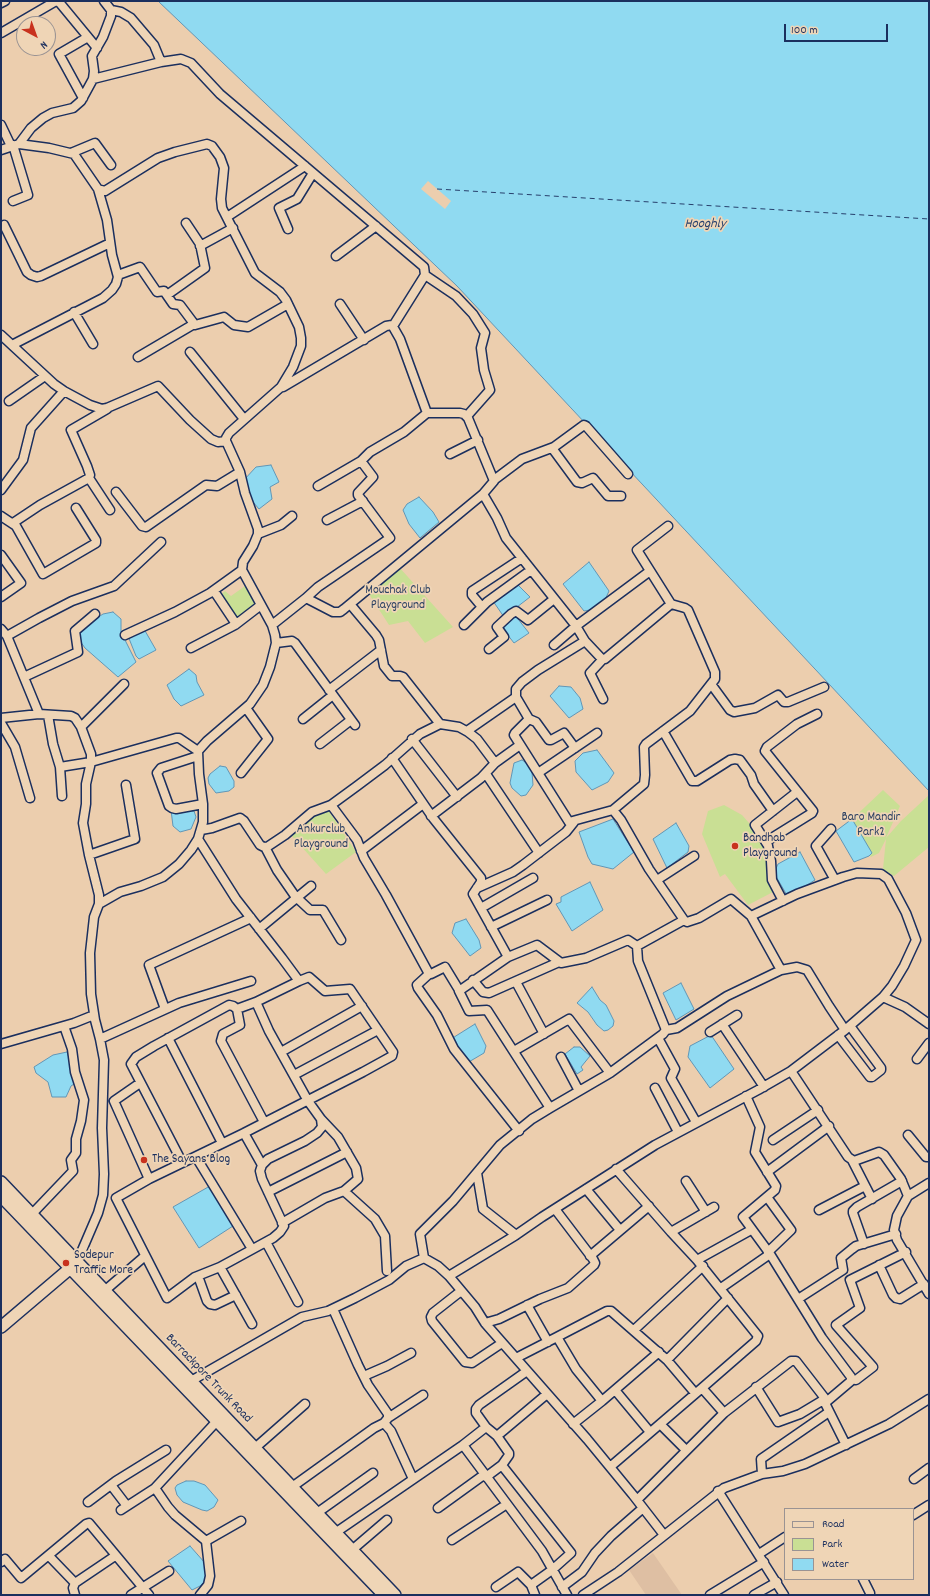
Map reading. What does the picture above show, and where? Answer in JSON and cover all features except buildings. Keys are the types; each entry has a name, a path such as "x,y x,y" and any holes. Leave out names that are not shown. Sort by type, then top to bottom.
{"main road":[{"name":"Barrackpore Trunk Road","path":"1,1182 32,1214 101,1294 217,1421 384,1595"},
{"name":"Barrackpore Trunk Road","path":"1,1196 73,1261"},
{"path":"1,1317 73,1261"},
{"path":"1,1327 73,1261"},
{"name":"Barrackpore Trunk Road","path":"101,1294 191,1381 396,1595"}],"street":[{"path":"1,3 5,1"},
{"path":"1,33 56,1 59,2 97,48"},
{"path":"104,1 111,10 121,12 131,18 150,41 161,62"},
{"path":"1,150 14,145 43,118 52,113 76,106 83,98 93,78 94,71 92,56 103,37 111,10"},
{"path":"83,98 60,54 88,37"},
{"path":"93,78 161,62 182,59 189,62 220,94 424,267 425,275 393,326"},
{"path":"1,125 14,145 28,195 13,201"},
{"path":"72,153 95,143 111,165"},
{"path":"98,189 105,190 158,158 207,144 212,146 220,157 224,168 222,208 255,273 280,292 288,304 299,327 301,346 293,367 281,388"},
{"path":"12,345 103,298 112,290 116,284 118,276 110,243 107,220 98,189 77,156 72,153 48,148 14,145"},
{"path":"227,217 305,166"},
{"path":"288,229 279,208 297,199 313,173"},
{"path":"167,295 204,269 200,246 186,223"},
{"path":"4,225 27,272 37,277 110,243"},
{"path":"336,256 376,226"},
{"path":"200,246 233,228"},
{"path":"118,276 140,266 157,292 164,290 174,304 180,305 194,324"},
{"path":"425,275 456,296 473,314 486,333 481,348 484,370 490,390 467,416"},
{"path":"138,357 194,324 224,317 234,325 248,327 288,304"},
{"path":"340,304 364,340"},
{"path":"74,312 93,344"},
{"path":"203,804 176,809 172,808 157,773 161,768 198,754 207,741 246,708 263,685 270,667 276,643 272,625 242,570 243,562 253,546 258,534 258,529 245,493 240,472 226,441 229,433 281,388 388,325 393,326"},
{"path":"393,326 400,339 427,413"},
{"path":"1,335 45,376 64,391 90,405 102,409 107,408"},
{"path":"190,352 244,419"},
{"path":"9,401 45,376"},
{"path":"110,510 89,478 90,475 87,466 71,431 107,408 158,386 190,420 211,439 218,442 226,441"},
{"path":"1,490 23,460 31,428 64,391"},
{"path":"318,486 361,461 370,452 404,432 427,413 460,413 467,416 494,480"},
{"path":"306,598 333,612 340,612 482,494 493,484 494,480 524,457 552,448 585,425 628,474"},
{"path":"450,454 478,440"},
{"path":"552,448 578,482 582,483 593,478 608,496 621,496"},
{"path":"272,625 318,587 390,538 358,496 358,493 373,477 361,461"},
{"path":"116,492 142,526 146,527 206,485 217,486 240,472"},
{"path":"13,523 40,505 89,478"},
{"path":"482,494 498,518 505,536 576,626 585,641 604,659"},
{"path":"327,520 363,502"},
{"path":"1,516 13,523 43,574 96,542 76,508"},
{"path":"258,534 282,524 292,516"},
{"path":"529,719 514,734 569,822 574,822 613,810 644,784 644,747 646,744 695,706 716,679 715,672 688,610 671,604 637,550 668,526"},
{"path":"7,636 72,601 114,586 161,542"},
{"path":"1,555 20,583 1,597"},
{"path":"482,607 472,595 472,591 522,558"},
{"path":"125,635 175,612 214,591 242,570"},
{"path":"464,625 482,607 531,570"},
{"path":"554,645 576,626 650,571"},
{"path":"214,591 236,624"},
{"path":"489,649 504,637 497,626 511,614 516,611 528,620 554,599"},
{"path":"350,604 376,635 384,666 392,676 400,676 403,678 440,724"},
{"path":"603,699 590,673 604,659 671,604"},
{"path":"191,648 236,624 261,606"},
{"path":"24,677 78,652 75,631 95,614"},
{"path":"1,629 7,636 39,714"},
{"path":"276,643 292,641 295,643 353,723 320,744"},
{"path":"575,748 564,733 552,740 549,740 536,722 529,719 516,697 516,689 522,682 538,670 585,641"},
{"path":"303,719 381,650"},
{"path":"81,726 124,684"},
{"path":"712,684 730,710 734,712 755,708 778,695 784,702 788,702 824,687"},
{"path":"467,731 516,697"},
{"path":"241,773 268,739 246,708"},
{"path":"1,718 39,714 71,716 75,718 81,726 91,754 91,762 86,784 86,804 83,823 89,855 98,884 99,904 94,917 90,953 91,994 104,1060 102,1128 104,1174 103,1195 96,1219 73,1261"},
{"path":"767,844 768,841 813,812 765,752 767,747 797,724 817,714"},
{"path":"48,715 53,744 60,767 62,796"},
{"path":"1,723 15,747 30,798"},
{"path":"265,847 285,835 312,812 331,805 392,758 412,740 430,728 440,724 459,727 467,731 477,739 495,763"},
{"path":"663,731 692,781 697,781 730,760 740,760 751,775 754,784 773,811"},
{"path":"538,772 597,733"},
{"path":"60,767 91,762 176,738 179,738 198,754 203,804 203,822 198,839 192,850 179,864 163,876 141,886 120,892 99,904"},
{"path":"412,740 457,797"},
{"path":"432,816 486,774 495,763 520,745"},
{"path":"392,758 423,804 481,878 481,882 473,894 508,957"},
{"path":"486,774 539,853"},
{"path":"89,855 136,839 126,785"},
{"path":"783,901 772,880 771,859 767,844 756,825 797,792"},
{"path":"361,851 423,804"},
{"path":"331,805 357,840 361,851 429,974"},
{"path":"613,810 684,920"},
{"path":"201,830 212,828 238,818 242,819 260,845 265,847 277,870 297,898 310,910 321,909 324,911 341,940"},
{"path":"477,888 512,872 569,830 574,822"},
{"path":"831,829 816,846 835,880"},
{"path":"198,839 236,899 298,981"},
{"path":"657,880 694,856"},
{"path":"449,1276 516,1235 616,1168 696,1122 764,1087 791,1071 847,1028 883,997 892,986 904,966 916,942 906,913 888,879 881,874 857,873 835,880 797,894 751,916"},
{"path":"481,908 533,878"},
{"path":"259,929 311,886"},
{"path":"637,946 684,920 687,922 699,918 731,899 751,916 781,970"},
{"path":"491,927 547,900"},
{"path":"165,1009 149,965 251,918"},
{"path":"473,980 483,992 489,993 559,962 586,958 628,940 637,946"},
{"path":"459,990 508,957 537,945 559,962"},
{"path":"637,946 638,961 666,1030"},
{"path":"518,1131 454,1049 438,1017 418,988 417,985 429,974 445,967 469,1010 487,1010 550,1108"},
{"path":"424,1258 420,1234 453,1201 500,1145 550,1108 610,1073 658,1038 666,1030 677,1028 727,996 781,970 797,967 807,970 829,1006 881,1068 881,1070 870,1077 838,1035"},
{"path":"237,1009 256,1002 309,977 325,991 349,988 393,1051 392,1056 244,1133 148,1179 116,1198 167,1298 198,1276 220,1267 266,1242 280,1232 284,1226 262,1179 260,1171 262,1165 268,1159 318,1133 322,1127 321,1119"},
{"path":"100,1039 178,1003 251,981"},
{"path":"516,982 544,1034"},
{"path":"883,997 905,1007 929,1024"},
{"path":"256,1002 269,1031 308,1100 321,1119 338,1137 356,1168 358,1178 344,1191 325,1198 282,1222"},
{"path":"182,1162 131,1064 136,1057 229,1005 237,1009 240,1024 223,1034 221,1041 264,1122"},
{"path":"281,1052 362,1006"},
{"path":"1,1044 64,1026 94,1015"},
{"path":"710,1032 737,1016"},
{"path":"514,1051 570,1019 610,1073"},
{"path":"722,1024 764,1087"},
{"path":"32,1214 73,1171 71,1160 76,1153 76,1139 82,1121 84,1100 75,1072 72,1049 64,1026"},
{"path":"294,1075 378,1030"},
{"path":"168,1038 222,1143"},
{"path":"658,1038 675,1068 671,1078 696,1122"},
{"path":"917,1059 929,1043"},
{"path":"561,1056 579,1091"},
{"path":"791,1071 829,1126 848,1157 852,1160 872,1198"},
{"path":"140,1083 114,1101 148,1179"},
{"path":"655,1088 678,1132"},
{"path":"746,1096 760,1128 755,1152 776,1186 776,1189 743,1217 769,1253 822,1338 852,1379"},
{"path":"773,1140 818,1110"},
{"path":"768,1172 829,1126"},
{"path":"244,1133 262,1165"},
{"path":"908,1135 926,1157 929,1157"},
{"path":"268,1192 347,1152"},
{"path":"852,1160 854,1161 879,1152 884,1155 902,1180 908,1196"},
{"path":"196,1157 252,1249"},
{"path":"610,1467 758,1339 758,1336 700,1263 670,1232 616,1168"},
{"path":"477,1173 483,1209 516,1235"},
{"path":"864,1244 853,1213 857,1207 902,1180"},
{"path":"686,1181 706,1212"},
{"path":"929,1183 908,1196 897,1216 894,1230 897,1240 906,1252 929,1293"},
{"path":"819,1210 865,1186"},
{"path":"586,1189 620,1230"},
{"path":"344,1191 375,1219 382,1230 384,1236 387,1271"},
{"path":"720,1288 769,1253 791,1230 767,1197"},
{"path":"590,1256 649,1206"},
{"path":"670,1232 714,1207"},
{"path":"485,1323 499,1319 527,1305 568,1288 594,1265 594,1261 555,1209"},
{"path":"634,1330 700,1263 751,1230"},
{"path":"798,1299 844,1270 842,1257 856,1246 896,1234"},
{"path":"266,1242 298,1302"},
{"path":"756,1387 778,1422 800,1414 826,1400 852,1379 856,1380 873,1367 836,1325 860,1309 850,1280 906,1252"},
{"path":"101,1294 145,1256"},
{"path":"424,1258 438,1266 449,1276 475,1307 485,1323 610,1467 664,1535"},
{"path":"191,1381 302,1317 333,1309 389,1280 406,1266 424,1258"},
{"path":"879,1265 893,1295 896,1298 900,1298 924,1284"},
{"path":"220,1267 252,1324"},
{"path":"198,1276 210,1304 215,1305 236,1295"},
{"path":"461,1292 433,1314 431,1317 432,1321 465,1362 472,1364 502,1343"},
{"path":"667,1360 728,1298"},
{"path":"527,1305 548,1342"},
{"path":"333,1309 347,1344 364,1376 388,1414 386,1421 413,1478"},
{"path":"516,1358 609,1310 659,1352 724,1413"},
{"path":"557,1338 576,1369 602,1401"},
{"path":"573,1424 659,1352"},
{"path":"364,1376 388,1366 411,1353"},
{"path":"637,1500 724,1413 785,1364 794,1360 826,1400 825,1403 846,1446"},
{"path":"438,1508 502,1465 509,1456 509,1453 497,1436 486,1427 476,1413 476,1409 479,1405 527,1372"},
{"path":"615,1390 650,1432"},
{"path":"497,1436 547,1394"},
{"path":"292,1487 423,1395"},
{"path":"583,1595 618,1572 718,1491 746,1478 783,1471 805,1464 846,1446 928,1402"},
{"path":"255,1448 305,1404"},
{"path":"762,1474 761,1459 829,1412"},
{"path":"111,1485 124,1508 156,1488 217,1421"},
{"path":"660,1424 686,1450"},
{"path":"336,1533 413,1478 463,1445 486,1427"},
{"path":"463,1445 542,1552 567,1595"},
{"path":"88,1502 111,1485 166,1450"},
{"path":"502,1465 571,1553 552,1570 531,1585"},
{"path":"914,1479 929,1468"},
{"path":"317,1513 373,1474"},
{"path":"156,1488 175,1515 206,1541 210,1576 208,1585 200,1595"},
{"path":"718,1491 784,1595"},
{"path":"452,1540 507,1504"},
{"path":"562,1587 582,1572 595,1553 611,1536 643,1508"},
{"path":"914,1515 928,1509"},
{"path":"352,1550 387,1520"},
{"path":"206,1541 241,1521"},
{"path":"1,1562 5,1559 21,1578 89,1523 149,1595"},
{"path":"759,1554 784,1538"},
{"path":"49,1556 75,1583"},
{"path":"73,1594 75,1583 115,1556"},
{"path":"710,1595 764,1562"},
{"path":"132,1595 169,1571"},
{"path":"496,1587 518,1572 531,1585 535,1595"},
{"path":"864,1580 870,1595"},
{"path":"754,1595 777,1582"}],"shaded area":[{"path":"653,1553 682,1595 646,1595 629,1570"}],"green space":[{"name":"Mouchak Club Playground","path":"399,567 453,627 425,643 408,621 389,625 369,594"},
{"path":"245,586 257,606 236,623 218,597 225,591 231,596"},
{"name":"Baro Mandir Park2","path":"883,790 900,806 886,838 901,821 929,795 929,847 894,876 883,869 886,839 879,853 871,857 848,823"},
{"name":"Bandhab Playground","path":"724,805 742,815 757,832 768,859 773,892 748,905 725,874 720,877 702,834 708,811"},
{"name":"Ankurclub Playground","path":"328,810 356,852 326,874 291,835 307,820"}],"water":[{"name":"Hooghly","path":"158,1 929,1 929,791 457,286"},
{"path":"271,465 279,482 270,487 272,499 259,509 248,496 243,481 256,467"},
{"path":"419,497 433,512 439,522 420,538 409,524 403,510 407,504"},
{"path":"589,562 609,591 604,602 596,609 584,611 563,584"},
{"path":"517,584 530,597 504,617 493,601"},
{"path":"113,612 121,619 121,632 136,662 118,677 85,648 80,641 79,630 103,614"},
{"path":"514,614 529,633 514,643 500,625"},
{"path":"144,629 156,650 139,659 136,656 128,636"},
{"path":"189,669 196,675 197,682 204,695 181,706 174,699 167,685"},
{"path":"559,686 571,687 580,698 583,709 569,718 550,696"},
{"path":"597,750 614,773 608,782 592,790 576,772 575,761 583,753"},
{"path":"522,760 528,764 532,772 533,785 526,795 521,796 512,788 510,783 514,763"},
{"path":"220,766 226,767 234,781 234,787 229,791 216,793 209,784 208,778 210,774"},
{"path":"171,810 194,811 196,817 191,829 180,832 173,826"},
{"path":"613,819 634,852 613,869 592,864 579,832"},
{"path":"852,819 872,853 869,856 854,862 836,831"},
{"path":"676,823 689,846 688,852 667,868 653,839"},
{"path":"800,852 815,880 788,897 774,873 778,864"},
{"path":"590,882 603,910 572,931 556,904 561,902 561,897"},
{"path":"466,919 479,940 481,948 470,956 452,933 455,923"},
{"path":"681,983 694,1009 676,1020 663,993"},
{"path":"592,987 600,1000 606,1005 614,1021 613,1026 608,1030 604,1031 597,1025 588,1012 577,1003"},
{"path":"475,1024 486,1046 484,1053 467,1063 451,1039"},
{"path":"711,1035 734,1069 710,1088 688,1057 690,1046"},
{"path":"574,1047 580,1047 590,1056 581,1067 583,1070 577,1074 565,1054"},
{"path":"67,1052 77,1082 71,1086 66,1097 52,1097 48,1082 36,1073 34,1067 53,1055"},
{"path":"210,1186 233,1226 199,1248 173,1207"},
{"path":"186,1481 194,1481 205,1485 218,1500 214,1507 207,1511 183,1502 177,1495 175,1488 177,1485"},
{"path":"190,1546 205,1563 207,1579 200,1586 192,1590 168,1561"}],"pier":[{"path":"428,181 451,201 445,209 421,189"}],"ferry route":[{"path":"437,189 929,219"}],"place":[{"name":"Bandhab Playground","path":"735,846"},
{"name":"The Sayans Blog","path":"144,1160"},
{"name":"Sodepur Traffic More","path":"66,1263"}]}
